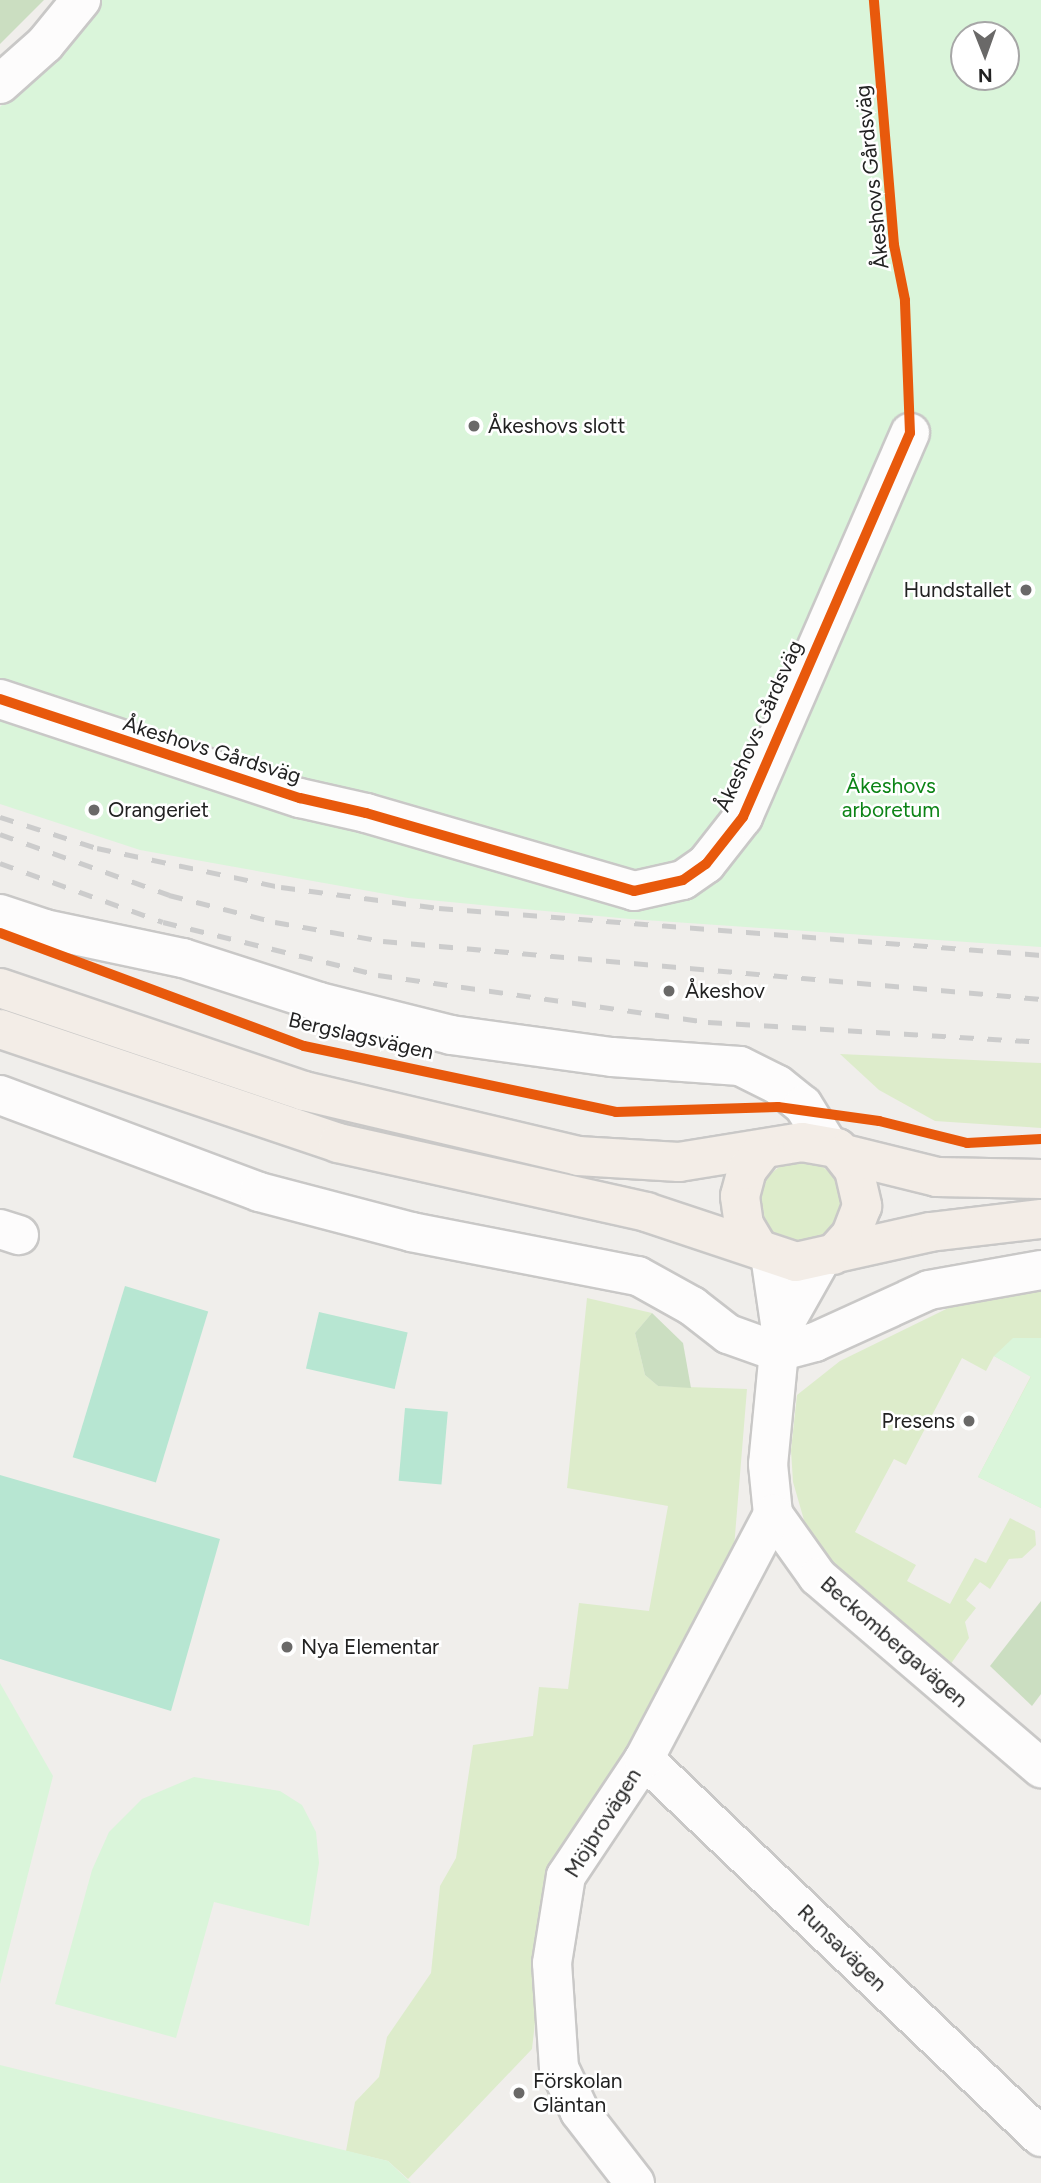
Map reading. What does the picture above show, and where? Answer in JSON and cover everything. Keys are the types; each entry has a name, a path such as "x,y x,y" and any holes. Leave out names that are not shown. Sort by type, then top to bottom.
{"main road":[{"path":"0,988 304,1091 578,1156 654,1162 769,1149 802,1142 937,1177 1041,1179"},
{"path":"0,1029 338,1143 646,1212 796,1262 930,1232 1041,1219"},
{"path":"764,1251 744,1225 740,1196 747,1170 769,1149"},
{"name":"Bergslagsvägen","path":"827,1257 851,1235 862,1206 860,1185 836,1150"}],"street":[{"path":"0,84 45,44 81,0"},
{"name":"Åkeshovs Gårdsväg","path":"0,699 300,799 366,813 634,891 683,880 706,864 743,817 910,433"},
{"name":"Bergslagsvägen","path":"0,914 45,929 183,958 319,1002 451,1035 612,1057 740,1066 778,1085 803,1105 836,1150"},
{"path":"769,1149 778,1085"},
{"path":"0,1095 259,1192 411,1232 638,1276 692,1306 728,1334 779,1341 815,1342 929,1290 1041,1270"},
{"name":"Beckombergavägen","path":"764,1251 779,1341 768,1465 773,1514 818,1577 1041,1768"},
{"name":"Beckombergavägen","path":"779,1341 827,1257"},
{"name":"Möjbrovägen","path":"635,2183 580,2112 559,2068 552,1963 566,1876 644,1759 773,1514"},
{"name":"Runsavägen","path":"644,1759 1041,2137"}],"green space":[{"path":"0,0 44,0 0,44"},
{"name":"Åkeshovs arboretum","path":"99,0 1041,0 1041,947 630,919 408,898 140,850 0,804 0,107"},
{"path":"840,1054 1041,1063 1041,1128 935,1121 879,1090"},
{"path":"801,1161 817,1164 831,1173 840,1187 843,1203 840,1219 831,1233 817,1242 801,1245 785,1242 771,1233 762,1219 759,1203 762,1187 771,1173 785,1164"},
{"path":"125,1286 208,1311 156,1483 73,1457"},
{"path":"1041,1286 1041,1508 978,1477 1031,1376 994,1356 986,1371 962,1358 906,1465 894,1459 855,1532 916,1565 907,1581 950,1604 975,1558 986,1563 1010,1518 1035,1531 1036,1545 1022,1558 1009,1559 990,1589 980,1582 966,1600 976,1608 965,1622 969,1638 950,1665 833,1563 806,1527 793,1482 791,1450 797,1395 840,1361 983,1291"},
{"path":"587,1298 652,1313 635,1333 645,1375 658,1386 747,1389 733,1560 546,1927 532,2049 408,2179 388,2161 346,2151 355,2102 379,2077 387,2037 431,1973 440,1886 456,1858 473,1745 533,1736 539,1687 568,1689 579,1603 649,1611 668,1506 567,1488"},
{"path":"319,1312 408,1332 395,1389 306,1369"},
{"path":"652,1313 683,1343 691,1388 658,1386 645,1375 635,1333"},
{"path":"1013,1338 1041,1338 1041,1508 978,1477 1031,1377 994,1356"},
{"path":"405,1408 448,1412 441,1484 399,1481"},
{"path":"0,1475 220,1539 171,1711 0,1659"},
{"path":"1041,1601 1041,1694 1032,1706 990,1666"},
{"path":"0,1683 53,1776 0,1984"},
{"path":"194,1777 280,1791 302,1805 316,1832 319,1863 309,1926 214,1902 176,2038 55,2004 92,1870 109,1832 142,1799"},
{"path":"0,2065 388,2161 411,2183 0,2183"}],"railway":[{"path":"0,817 97,848 281,887 439,908 1041,955"},
{"path":"0,834 169,895 275,922 383,941 1041,999"},
{"path":"0,863 163,922 378,975 708,1022 1041,1042"}],"cycle path":[{"path":"0,699 300,798 366,813 634,891 683,880 706,864 743,817 910,433 905,300 894,245 874,0"},
{"path":"0,933 304,1046 616,1112 778,1107 879,1121 967,1143 1041,1139"}],"place":[{"name":"Åkeshovs slott","path":"474,426"},
{"name":"Hundstallet","path":"1026,590"},
{"name":"Orangeriet","path":"94,810"},
{"name":"Åkeshov","path":"669,991"},
{"name":"Presens","path":"969,1421"},
{"name":"Nya Elementar","path":"287,1647"},
{"name":"Förskolan Gläntan","path":"519,2093"}]}
